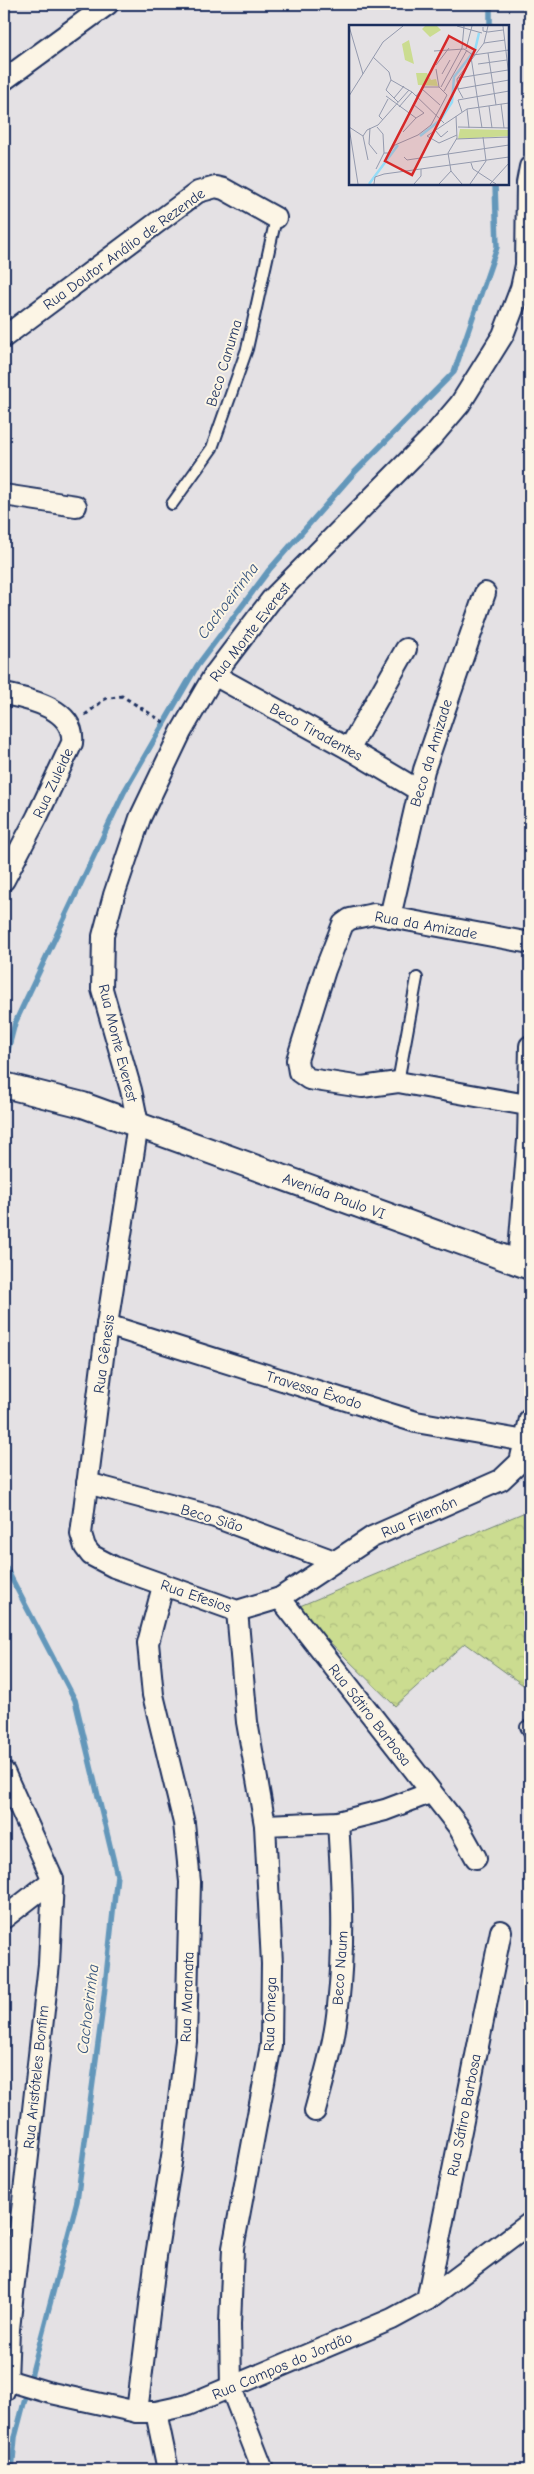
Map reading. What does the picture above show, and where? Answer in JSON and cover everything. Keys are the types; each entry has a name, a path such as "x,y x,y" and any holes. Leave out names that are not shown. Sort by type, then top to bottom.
{"street":[{"path":"4,80 102,5"},
{"name":"Rua Monte Everest","path":"138,1124 131,1090 102,989 103,936 114,895 140,818 181,732 214,675 271,600 432,437 460,404 503,335 521,288 526,265 527,183 530,167"},
{"name":"Rua Doutor Análio de Rezende","path":"4,337 198,192 216,187 224,189 276,218"},
{"path":"4,495 76,506"},
{"name":"Beco da Amizade","path":"390,917 418,790 485,593"},
{"path":"349,749 406,649"},
{"name":"Beco Tiradentes","path":"214,675 349,749 418,790"},
{"name":"Rua Zuleide","path":"4,694 38,703 66,718 71,726 72,743 37,817 4,880"},
{"name":"Rua da Amizade","path":"398,1082 362,1087 309,1079 299,1072 297,1060 325,970 343,924 350,919 374,914 530,943"},
{"path":"524,1265 529,1140 527,1104 530,1046"},
{"path":"398,1082 527,1104"},
{"name":"Avenida Paulo VI","path":"4,1085 83,1105 138,1124 524,1265"},
{"name":"Rua Gênesis","path":"114,1567 91,1556 85,1547 81,1534 107,1325 138,1124"},
{"name":"Travessa Êxodo","path":"107,1325 416,1422 525,1441"},
{"name":"Rua Filemón","path":"280,1598 372,1537 501,1480 520,1462 530,1419"},
{"name":"Beco Sião","path":"87,1484 215,1517 334,1561"},
{"name":"Rua Efesios","path":"114,1567 236,1611 280,1598"},
{"name":"Rua Maranata","path":"164,1586 148,1643 153,1694 162,1740 184,1823 190,1882 188,2003 183,2070 156,2256 146,2412 168,2470"},
{"name":"Rua Sátiro Barbosa","path":"280,1598 430,1793 458,1826 476,1858"},
{"name":"Rua Omega","path":"236,1611 247,1722 264,1825 272,1964 271,2044 234,2248 230,2324 231,2388 263,2470"},
{"name":"Rua Aristóteles Bonfim","path":"4,1772 53,1880 49,1964 6,2326 5,2384"},
{"path":"264,1825 338,1822 385,1810 430,1793"},
{"name":"Beco Naum","path":"315,2111 328,2063 338,2007 344,1915 338,1822"},
{"path":"4,1918 53,1880"},
{"name":"Rua Sátiro Barbosa","path":"427,2300 501,1931"},
{"name":"Rua Campos do Jordão","path":"5,2384 146,2412 188,2405 348,2340 427,2300 530,2224"}],"lane":[{"name":"Beco Canuma","path":"172,504 212,448 247,349 276,218"},
{"path":"398,1082 417,978"}],"path":[{"path":"71,726 105,699 122,696 162,721"}],"green space":[{"path":"530,1510 530,1690 465,1643 395,1706 295,1608"}],"waterway":[{"name":"Cachoeirinha","path":"490,4 490,25"},
{"name":"Cachoeirinha","path":"4,1065 15,1023 124,792 197,666 269,570 353,474 454,372 497,247 495,185"},
{"name":"Cachoeirinha","path":"4,1564 75,1700 117,1875 102,2014 77,2201 15,2437 12,2470"}]}
